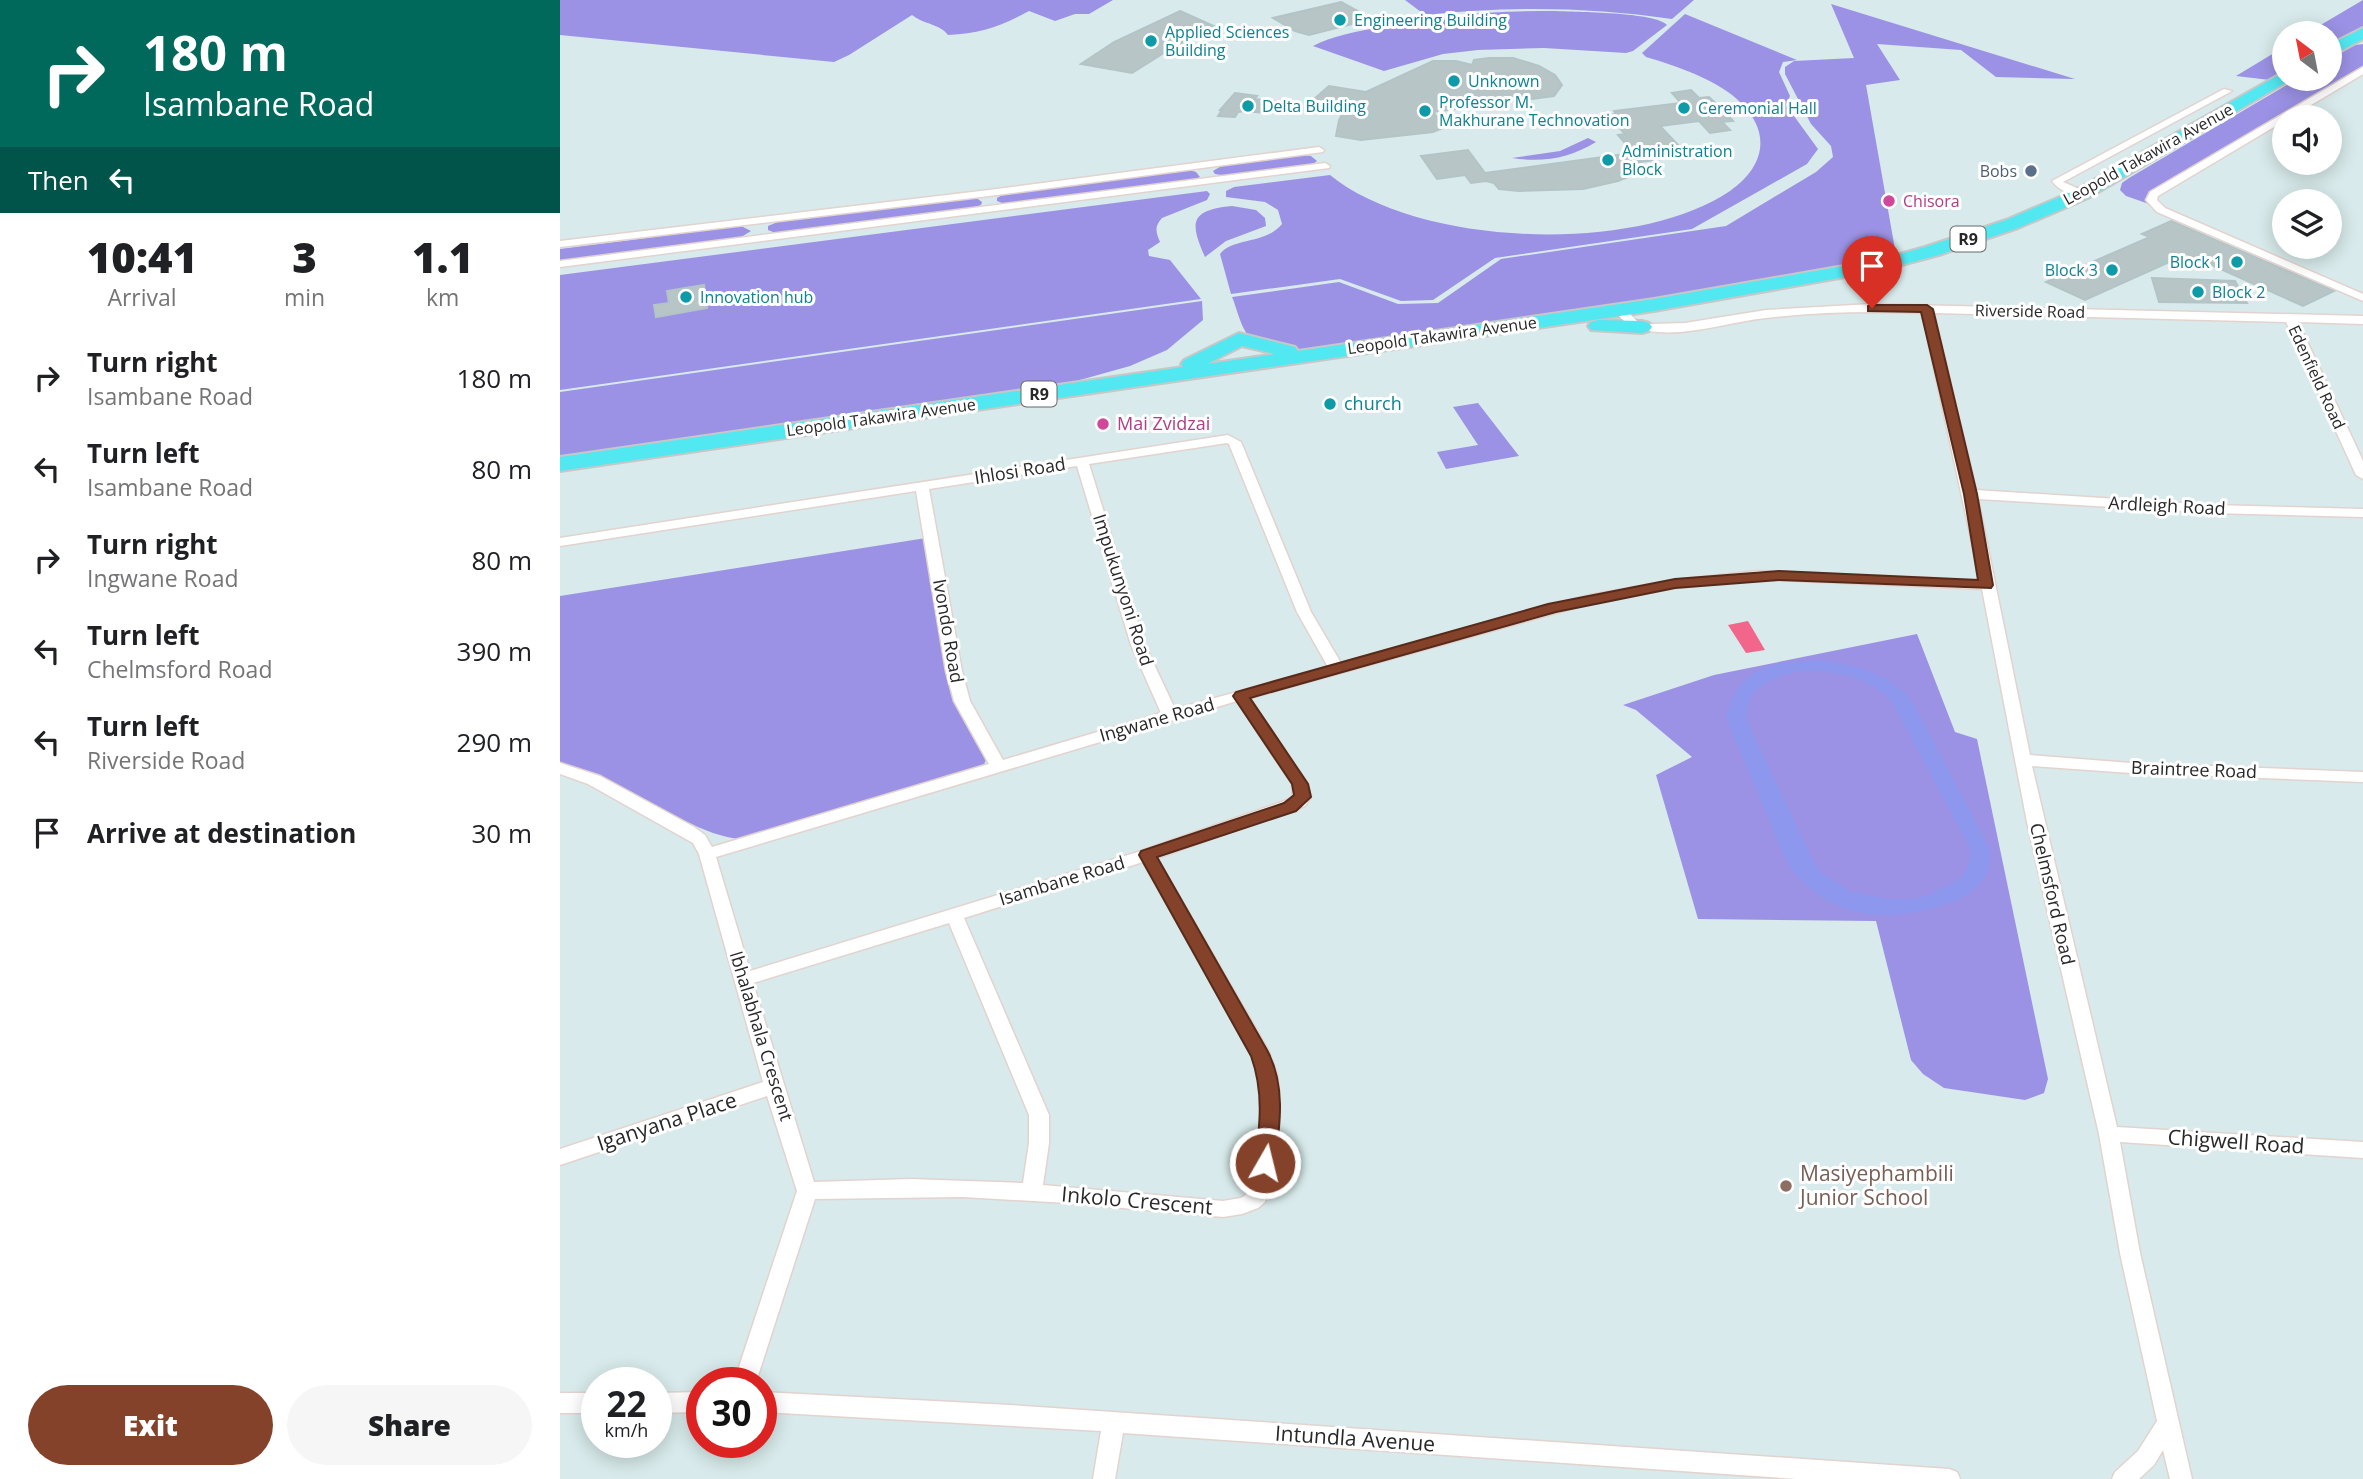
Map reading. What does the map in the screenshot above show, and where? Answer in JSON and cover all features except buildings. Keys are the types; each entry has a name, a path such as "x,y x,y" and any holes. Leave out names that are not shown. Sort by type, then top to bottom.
{"highway":[{"path":"2342,46 2361,36"},
{"name":"Leopold Takawira Avenue","path":"560,464 1654,305 1828,276 1919,254 2012,224 2082,194 2272,84"},
{"path":"1519,325 1642,327"}],"street":[{"path":"2304,105 2363,70"},
{"path":"2082,194 2061,186 2057,181 2227,90"},
{"path":"2272,124 2154,194 2151,200 2161,210 2363,298"},
{"path":"560,244 989,193 1319,150"},
{"path":"560,264 1325,166"},
{"name":"Riverside Road","path":"1654,305 1665,319 1697,326"},
{"name":"Riverside Road","path":"1642,327 1697,326 1790,312 1927,309 2363,320"},
{"name":"Chelmsford Road","path":"1927,309 1970,494 2035,822 2109,1134 2130,1253 2181,1479"},
{"path":"1620,310 1628,319 1642,327"},
{"name":"Edenfield Road","path":"2290,318 2363,475"},
{"name":"Ihlosi Road","path":"560,542 1223,438 1235,442 1304,612 1336,667"},
{"name":"Impukunyoni Road","path":"1082,462 1138,645 1170,715"},
{"name":"Ivondo Road","path":"922,486 954,671 962,701 999,767"},
{"name":"Ardleigh Road","path":"1970,494 2212,509 2363,513"},
{"name":"Ingwane Road","path":"708,854 1170,715 1554,608 1675,584 1779,575 1986,585"},
{"name":"Isambane Road","path":"743,980 1147,855 1290,807 1303,797 1300,784 1241,696"},
{"name":"Braintree Road","path":"2024,760 2131,768 2363,777"},
{"name":"Ibhalabhala Crescent","path":"560,768 594,780 688,831 699,839 708,854 807,1191"},
{"name":"Inkolo Crescent","path":"807,1191 865,1186 1032,1191 1223,1209 1248,1203 1257,1197 1262,1185 1271,1118 1269,1080 1261,1055 1147,855"},
{"path":"954,914 1039,1115 1040,1143 1032,1191"},
{"name":"Iganyana Place","path":"560,1157 774,1086"},
{"name":"Chigwell Road","path":"2109,1134 2363,1150"},
{"path":"749,1367 807,1191"},
{"path":"560,1403 581,1403"},
{"name":"Intundla Avenue","path":"777,1403 1010,1415 1778,1472 1949,1479"},
{"path":"1104,1479 1114,1423"},
{"path":"2123,1479 2146,1458 2167,1424"}],"shaded area":[{"path":"560,0 1113,0 1089,14 1075,14 1055,21 1029,11 990,28 948,35 941,28 912,15 834,62 560,35"},
{"path":"1405,0 1694,0 1672,19 1548,9 1425,15"},
{"path":"2363,0 2363,26 2342,38 2342,21 2327,21"},
{"path":"1831,4 2075,79 1996,77 1961,50 1877,44 1900,80 1866,85 1896,255 1783,280 1317,349 1273,347 1257,342 1245,330 1232,297 1339,282 1398,304 1438,303 1501,259 1726,226 1816,172 1833,157 1831,146 1811,124 1785,74 1785,67 1794,61 1854,58"},
{"path":"1554,11 1632,15 1648,17 1667,25 1633,51 1626,53 1544,48 1478,50 1443,54 1384,71 1313,46 1344,35 1420,20 1487,13"},
{"path":"1685,14 1797,60 1783,62 1779,72 1790,96 1786,105 1818,149 1807,164 1692,229 1495,258 1433,300 1401,301 1340,279 1231,294 1220,254 1233,245 1267,235 1282,224 1278,210 1265,202 1226,197 1226,191 1234,187 1330,175 1369,199 1416,217 1470,229 1528,234 1585,233 1640,226 1689,212 1730,191 1742,182 1757,161 1760,138 1751,115 1721,87 1642,53"},
{"path":"2363,44 2363,68 2342,81 2342,52"},
{"path":"2272,54 2272,79 2236,76"},
{"path":"2277,91 2326,91 2303,105 2272,105 2272,124 2148,200 2149,204 2126,196 2120,190 2122,183"},
{"path":"1588,138 1596,142 1566,155 1535,160 1512,158 1560,151"},
{"path":"1311,156 1317,161 1312,165 1228,176 1215,174 1213,171 1223,165"},
{"path":"1189,170 1200,177 1191,181 1007,205 997,201 997,198 1007,192"},
{"path":"1207,191 1210,194 1207,200 1162,218 1156,230 1160,242 1148,250 1149,256 1170,260 1201,299 560,390 560,275"},
{"path":"975,197 982,202 981,205 971,209 778,234 768,230 768,226 780,221"},
{"path":"1232,206 1256,210 1265,218 1266,226 1226,241 1205,257 1197,235 1197,220 1208,211"},
{"path":"741,226 751,231 738,239 560,262 560,249"},
{"path":"1202,301 1203,320 1167,350 1130,366 1062,385 560,460 560,392"},
{"path":"1478,403 1519,456 1446,469 1437,452 1478,445 1453,407"},
{"path":"926,538 950,671 988,755 983,767 739,839 698,827 610,785 560,765 560,596"},
{"path":"1748,621 1765,650 1746,653 1728,625"},
{"path":"1917,634 1955,732 1977,739 2048,1079 2044,1093 2025,1100 1944,1088 1923,1074 1911,1060 1876,921 1698,919 1656,775 1692,757 1636,710 1623,705 1714,675"},
{"path":"1819,660 1870,671 1894,683 1912,701 1990,849 1989,868 1985,876 1967,895 1950,903 1910,913 1871,914 1834,904 1794,873 1781,850 1726,718 1739,687 1759,671 1786,663","holes":["1799,671 1850,676 1873,686 1892,702 1970,848 1970,860 1958,880 1926,896 1891,899 1852,892 1820,872 1748,723 1747,711 1754,693 1769,682"]}],"place":[{"name":"Engineering Building","path":"1340,20"},
{"name":"Applied Sciences Building","path":"1151,41"},
{"name":"Unknown","path":"1454,81"},
{"name":"Delta Building","path":"1248,106"},
{"name":"Ceremonial Hall","path":"1684,108"},
{"name":"Professor M. Makhurane Technovation","path":"1425,111"},
{"name":"Administration Block","path":"1608,160"},
{"name":"Bobs","path":"2031,171"},
{"name":"Chisora","path":"1889,201"},
{"name":"Block 1","path":"2237,262"},
{"name":"Block 3","path":"2112,270"},
{"name":"Block 2","path":"2198,292"},
{"name":"Innovation hub","path":"686,297"},
{"name":"church","path":"1330,404"},
{"name":"Mai Zvidzai","path":"1103,424"},
{"name":"Masiyephambili Junior School","path":"1786,1186"}],"route":[{"path":"1265,1163 1271,1118 1269,1080 1261,1055 1147,855 1290,807 1303,797 1300,784 1241,696 1336,667 1554,608 1675,584 1779,575 1986,585 1970,494 1927,309 1872,308"}]}
